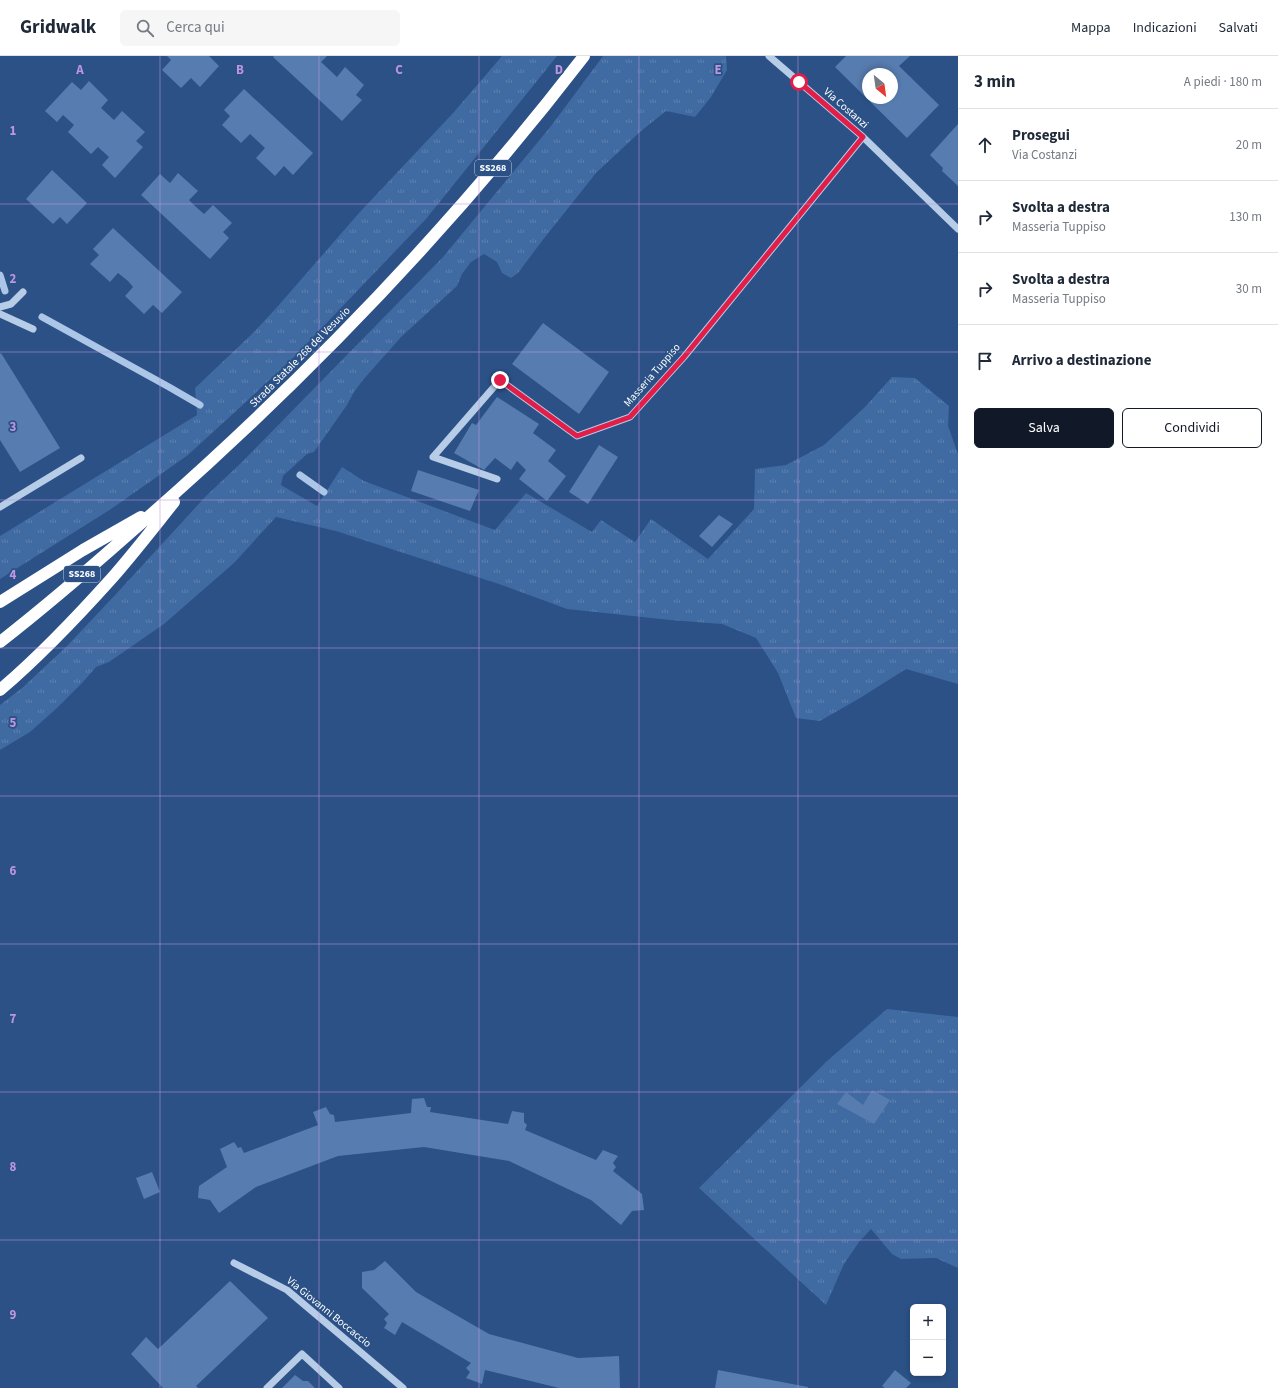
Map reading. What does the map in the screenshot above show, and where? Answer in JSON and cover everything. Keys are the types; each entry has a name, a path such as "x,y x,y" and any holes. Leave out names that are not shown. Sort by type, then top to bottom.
{"highway":[{"name":"Strada Statale 268 del Vesuvio","path":"0,642 163,505 317,361 398,276 466,200 539,113 584,56"},
{"path":"0,690 17,675 113,577 196,475"},
{"path":"0,602 83,550 163,505"}],"street":[{"name":"Via Costanzi","path":"769,56 863,137 958,229"},
{"name":"Masseria Tuppiso","path":"497,480 434,457 500,380 577,436 630,417 689,351 863,137"},
{"path":"0,307 12,304 23,292"},
{"path":"0,314 34,329"},
{"path":"0,506 81,458"},
{"name":"Via Giovanni Boccaccio","path":"234,1263 287,1290 402,1388"},
{"path":"267,1388 302,1354 339,1388"}],"green space":[{"path":"502,56 557,56 426,219 295,356 188,455 111,509 0,579 0,536 197,415 195,388 254,332 359,213 454,112"},
{"path":"603,56 726,56 727,70 711,97 695,117 666,111 641,131 596,173 518,273 511,278 502,273 497,262 484,254 471,262 462,274 457,286 401,337 363,380 314,452 307,454 283,476 281,485 317,506 342,467 364,481 495,530 526,493 592,532 601,520 635,542 651,519 708,559 754,509 755,469 786,465 824,445 864,408 892,377 915,378 949,406 948,426 958,454 958,684 906,669 820,721 796,718 778,673 756,638 722,624 567,609 499,584 336,531 276,517 234,563 164,624 109,662 96,667 57,708 30,732 0,750 0,705 22,688 66,647 206,496 243,461 443,257 551,126"},
{"path":"887,1009 958,1017 958,1268 936,1258 901,1259 892,1254 871,1229 859,1242 844,1264 826,1305 699,1188 827,1061"}],"building":[{"path":"167,56 209,56 219,66 200,87 191,78 181,88 162,70 171,60"},
{"path":"327,56 321,62 337,77 345,67 364,85 356,95 362,100 342,121 273,57"},
{"path":"846,56 910,56 899,66 939,105 907,138 873,104 898,104 898,68 862,68 862,94 835,67"},
{"path":"89,81 108,100 101,108 114,120 122,111 145,132 136,141 143,147 115,178 102,165 109,157 98,147 91,154 68,132 74,125 63,115 57,122 45,111 72,82 81,90"},
{"path":"244,89 313,153 293,175 284,166 275,176 256,158 265,148 250,134 241,143 222,125 230,116 224,110"},
{"path":"958,124 958,186 942,171 943,168 930,155"},
{"path":"52,170 87,203 67,224 60,217 53,224 26,199"},
{"path":"178,173 198,191 189,200 195,206 204,214 213,205 232,223 223,232 229,238 210,259 141,195 160,174 170,183"},
{"path":"113,228 182,292 162,313 153,305 144,314 125,296 133,287 128,281 118,273 110,282 90,264 99,255 93,249"},
{"path":"543,323 609,372 579,414 512,364"},
{"path":"1,353 60,448 20,472 0,440"},
{"path":"497,397 539,424 533,433 556,450 548,461 566,476 547,501 519,479 526,470 517,461 511,470 495,458 484,470 454,453 472,423 476,425"},
{"path":"599,445 618,457 588,504 569,492"},
{"path":"418,470 479,490 470,511 411,491"},
{"path":"719,515 733,524 712,547 699,536"},
{"path":"872,1090 890,1100 874,1124 837,1104 846,1092 863,1105"},
{"path":"424,1098 427,1107 431,1107 430,1112 508,1124 512,1111 524,1113 524,1122 527,1125 525,1130 596,1160 603,1150 618,1156 613,1163 616,1167 613,1171 642,1194 644,1210 632,1211 621,1225 591,1200 509,1161 424,1147 338,1156 256,1187 219,1213 210,1200 198,1198 199,1186 227,1167 220,1149 234,1142 238,1148 241,1147 244,1153 318,1125 313,1112 326,1107 330,1114 334,1115 335,1122 411,1113 412,1099"},
{"path":"152,1172 160,1192 144,1199 136,1178"},
{"path":"385,1261 416,1292 489,1334 578,1358 619,1356 620,1388 559,1388 485,1370 482,1384 466,1378 470,1372 466,1368 471,1363 402,1322 395,1335 384,1328 387,1323 384,1319 389,1314 362,1288 362,1272 374,1270"},
{"path":"230,1281 268,1318 196,1386 198,1388 163,1388 131,1354 146,1337 158,1349"},
{"path":"718,1370 808,1387 808,1388 715,1388"},
{"path":"895,1370 911,1383 906,1388 885,1388 882,1386"},
{"path":"295,1375 303,1381 308,1381 315,1388 282,1388"}],"waterway":[{"path":"0,275 5,291"},
{"path":"42,317 200,405"},
{"path":"300,475 324,492"}],"route":[{"path":"500,380 577,436 630,417 684,357 863,137 799,82"}]}
